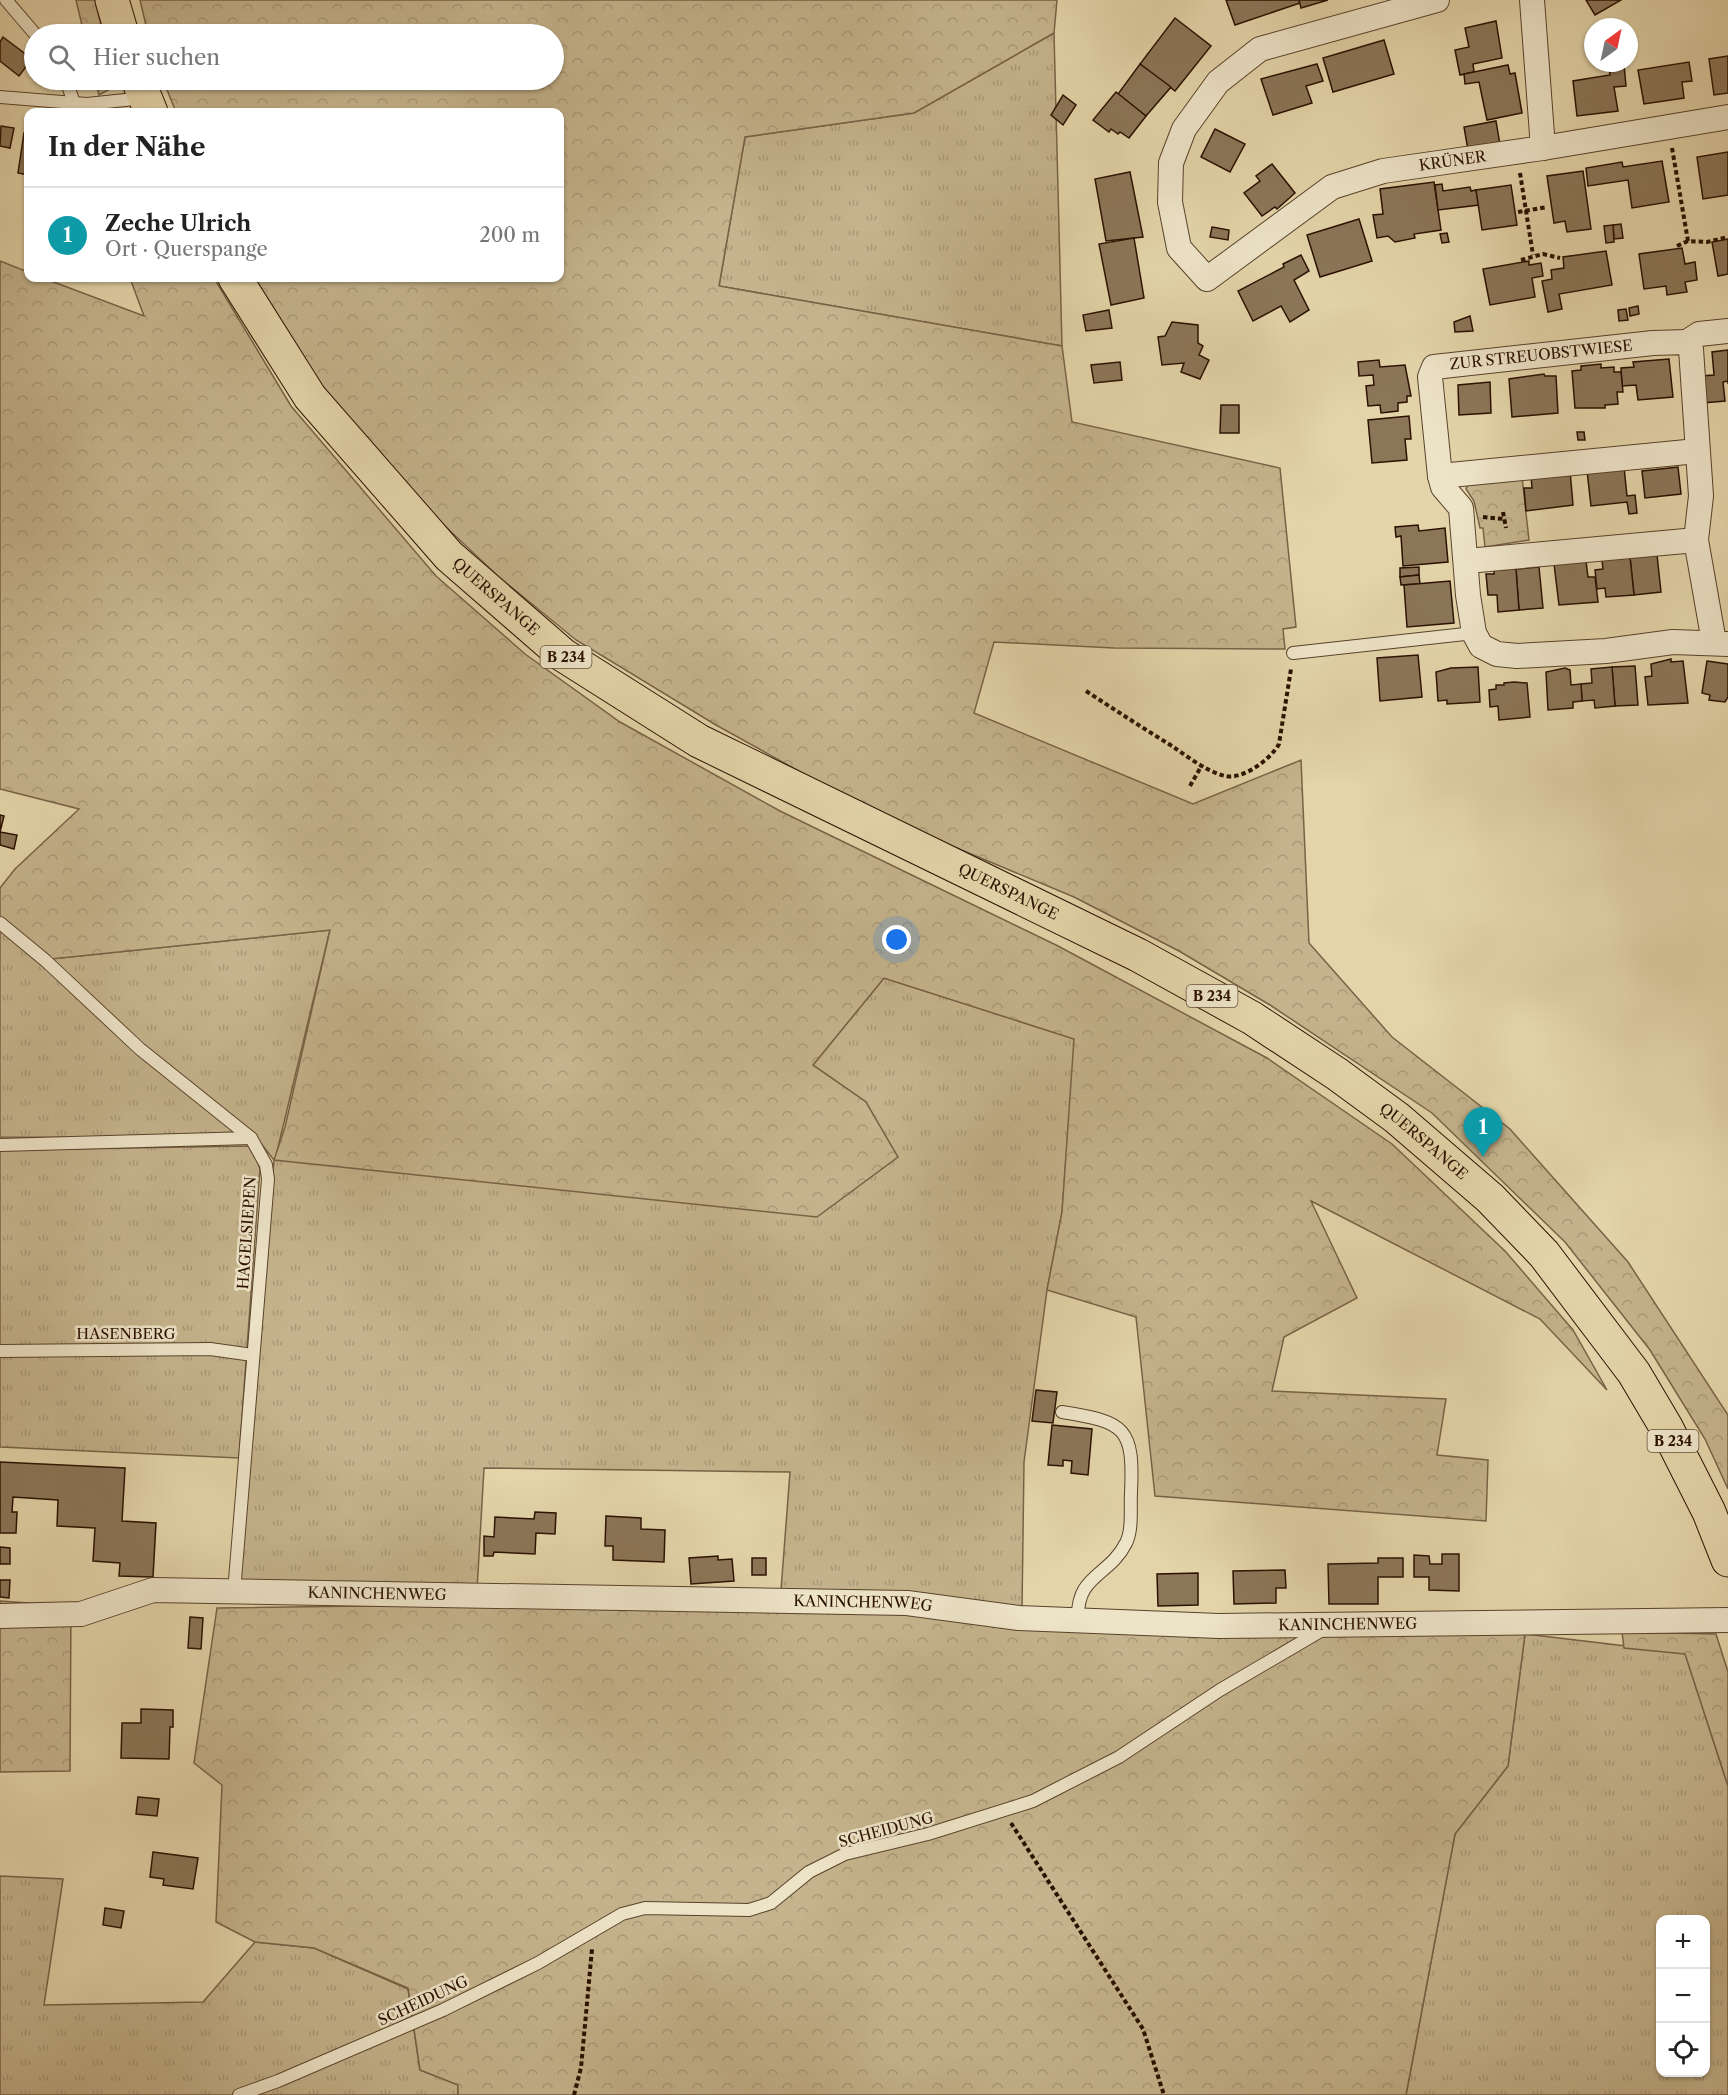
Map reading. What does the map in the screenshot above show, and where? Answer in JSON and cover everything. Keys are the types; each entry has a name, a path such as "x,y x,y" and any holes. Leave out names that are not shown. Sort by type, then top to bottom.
{"main road":[{"path":"112,0 119,24"},
{"name":"QUERSPANGE","path":"238,282 310,397 449,556 563,655 699,741 1138,955 1252,1018 1337,1074 1397,1118 1490,1198 1544,1254 1634,1373 1666,1427 1726,1549"}],"street":[{"name":"KRÜNER","path":"1437,0 1260,49 1218,82 1184,129 1171,163 1170,202 1179,248 1207,279 1332,187 1383,171 1544,148 1728,117"},
{"path":"1533,0 1544,148"},
{"name":"ZUR STREUOBSTWIESE","path":"1474,633 1461,508 1443,487 1440,476 1430,377 1434,368 1642,344 1687,342 1698,333 1728,331"},
{"path":"1474,633 1481,646 1497,654 1517,656 1606,651 1673,642 1721,643 1696,540 1701,496 1691,349 1687,342"},
{"path":"1440,476 1697,451"},
{"path":"1467,561 1696,540"},
{"name":"KANINCHENWEG","path":"0,1616 81,1614 153,1590 907,1602 1019,1618 1219,1626 1728,1620"}],"lane":[{"path":"6,0 26,24"},
{"path":"69,90 74,103"},
{"path":"0,97 14,100 74,103 118,102 144,97"},
{"path":"1293,653 1474,633"},
{"name":"HAGELSIEPEN","path":"0,923 46,961 140,1049 251,1138 266,1165 268,1179 234,1592"},
{"path":"0,1145 251,1138"},
{"name":"HASENBERG","path":"0,1351 210,1349 253,1355"},
{"path":"1062,1412 1092,1417 1111,1423 1123,1431 1130,1441 1132,1461 1129,1535 1119,1554 1084,1588 1078,1604 1078,1620"},
{"name":"SCHEIDUNG","path":"238,2095 278,2081 443,2010 538,1963 622,1914 645,1908 749,1910 771,1904 809,1872 845,1854 928,1834 1033,1801 1119,1757 1220,1690 1329,1625"}],"path":[{"path":"1669,127 1688,241"},
{"path":"1517,152 1533,255"},
{"path":"1518,212 1547,207"},
{"path":"1677,246 1688,241 1707,242 1728,237"},
{"path":"1521,260 1543,254 1560,258"},
{"path":"1503,512 1506,528"},
{"path":"1086,691 1202,765 1226,776 1236,776 1275,752 1281,731 1293,653"},
{"path":"1190,786 1202,765"},
{"path":"1003,1810 1143,2029 1164,2095"},
{"path":"574,2095 581,2068 594,1931"}],"green space":[{"path":"76,0 95,0 101,24 82,24"},
{"path":"140,0 1057,0 1054,33 914,113 745,137 719,286 1062,346 1072,422 1280,468 1296,627 1283,629 1285,649 1114,648 994,642 974,713 1193,804 1301,760 1309,943 1392,1037 1510,1129 1628,1262 1728,1415 1728,1489 1705,1439 1650,1350 1565,1242 1432,1113 1270,1005 1179,951 1074,897 878,815 716,725 576,640 499,577 394,478 319,386 254,282 564,282 564,108 174,108 167,90 564,90 564,24 146,24"},
{"path":"1054,33 1062,346 719,286 745,137 914,113"},
{"path":"98,90 108,90 99,95"},
{"path":"0,261 24,270 24,282 54,282 144,316 131,282 216,282 291,406 436,576 525,654 620,722 780,811 1058,946 1267,1058 1392,1144 1505,1251 1573,1330 1607,1390 1540,1319 1311,1201 1357,1298 1284,1337 1272,1391 1446,1399 1437,1455 1488,1460 1486,1521 1155,1496 1136,1317 1047,1290 1062,1212 1074,1039 884,978 813,1065 866,1102 898,1157 817,1217 274,1160 285,1127 330,930 51,959 0,919 0,888 15,869 79,809 0,789"},
{"path":"1471,477 1522,477 1529,540 1485,547 1483,528 1480,528 1474,501 1466,489"},
{"path":"0,928 40,960 330,930 275,1160 866,1102 813,1065 884,978 1075,1039 1062,1212 1047,1290 1024,1462 1022,1610 781,1590 790,1472 484,1468 477,1590 237,1585 274,1160 251,1131 150,1138 0,1137"},
{"path":"252,1146 260,1169 239,1458 0,1447 0,1150"},
{"path":"0,1601 71,1606 70,1771 0,1772"},
{"path":"574,1603 1525,1634 1508,1766 1455,1834 1406,2095 458,2095 458,2085 420,2070 408,1988 314,1948 255,1942 216,1922 222,1785 194,1763 217,1608"},
{"path":"1622,1632 1716,1634 1728,1672 1728,1786 1685,1654 1624,1648"},
{"path":"1525,1634 1685,1653 1728,1786 1728,2095 1406,2095 1455,1834 1508,1766"},
{"path":"0,1876 63,1879 44,2005 203,2002 255,1942 314,1948 408,1989 420,2070 459,2085 458,2095 0,2095"}],"building":[{"path":"1226,0 1299,0 1300,3 1235,25"},
{"path":"1299,0 1328,0 1301,8"},
{"path":"1586,0 1621,0 1595,15"},
{"path":"1175,18 1211,46 1175,91 1140,64"},
{"path":"1496,21 1502,58 1473,64 1474,72 1460,75 1455,50 1469,47 1465,28"},
{"path":"3,37 24,53 24,69 19,76 0,61 0,42"},
{"path":"1384,40 1394,74 1333,92 1323,58"},
{"path":"1728,56 1728,93 1714,95 1709,59"},
{"path":"1689,62 1692,81 1682,82 1684,98 1644,104 1638,70"},
{"path":"1140,64 1171,87 1146,116 1118,94"},
{"path":"1317,64 1323,81 1306,86 1312,103 1273,115 1261,79"},
{"path":"1508,65 1510,74 1515,73 1522,113 1487,120 1479,82 1465,84 1464,74"},
{"path":"1610,72 1625,72 1626,86 1614,87 1618,111 1577,116 1573,81 1610,75"},
{"path":"1116,92 1146,116 1129,138 1111,129 1109,132 1093,120"},
{"path":"1063,95 1076,105 1063,125 1051,115"},
{"path":"1496,121 1500,145 1468,150 1464,127"},
{"path":"1,126 14,128 10,148 0,146"},
{"path":"1215,129 1245,144 1230,172 1201,157"},
{"path":"24,133 24,174 18,173"},
{"path":"1728,152 1728,195 1703,199 1697,157"},
{"path":"1662,161 1669,202 1632,208 1628,180 1588,186 1586,168 1622,162 1623,167"},
{"path":"1272,164 1295,193 1277,209 1275,207 1262,216 1244,193 1260,181 1256,176"},
{"path":"1583,171 1591,229 1567,232 1565,221 1554,223 1547,176"},
{"path":"1130,172 1143,237 1106,241 1095,179"},
{"path":"1434,182 1441,230 1414,234 1415,238 1395,242 1388,236 1377,238 1373,215 1383,214 1380,189"},
{"path":"1442,184 1443,191 1470,187 1471,191 1476,190 1479,205 1438,210 1435,185"},
{"path":"1511,185 1517,225 1482,230 1476,190"},
{"path":"1359,219 1372,261 1320,277 1307,235"},
{"path":"1621,224 1623,238 1614,239 1613,225"},
{"path":"1613,225 1614,242 1606,243 1604,226"},
{"path":"1212,227 1229,230 1228,240 1210,237"},
{"path":"1447,233 1449,242 1442,243 1440,234"},
{"path":"1134,238 1144,298 1111,305 1099,244"},
{"path":"1728,239 1728,274 1718,276 1712,242"},
{"path":"1682,248 1685,264 1695,262 1697,280 1685,282 1687,292 1667,295 1666,286 1644,289 1639,254"},
{"path":"1606,251 1612,285 1559,294 1562,309 1548,312 1542,281 1552,279 1551,270 1564,268 1563,257"},
{"path":"1301,255 1309,271 1294,280 1309,310 1290,322 1281,306 1253,321 1238,291 1284,267 1283,264"},
{"path":"1529,261 1529,265 1541,263 1543,276 1532,278 1535,297 1490,305 1483,269"},
{"path":"1638,306 1639,314 1630,316 1629,308"},
{"path":"1626,309 1628,320 1619,321 1618,310"},
{"path":"1109,310 1112,328 1086,331 1083,315"},
{"path":"1470,316 1473,331 1455,332 1454,322"},
{"path":"1172,322 1198,325 1198,343 1203,346 1199,355 1209,360 1200,379 1181,372 1184,363 1162,365 1158,337 1165,336"},
{"path":"1728,350 1728,381 1723,382 1725,401 1703,403 1701,376 1714,375 1712,352"},
{"path":"1669,359 1673,397 1638,400 1636,385 1622,386 1621,368 1634,367 1633,362"},
{"path":"1379,360 1380,367 1405,365 1411,396 1407,396 1407,402 1398,403 1398,411 1381,413 1380,405 1368,406 1366,386 1374,385 1373,375 1359,376 1358,362"},
{"path":"1120,362 1122,380 1094,383 1091,365"},
{"path":"1601,364 1601,368 1614,367 1614,372 1621,372 1623,392 1617,392 1618,404 1605,405 1605,408 1575,408 1572,371 1581,370 1581,366"},
{"path":"1544,374 1545,376 1556,376 1558,413 1512,417 1509,379"},
{"path":"1490,382 1491,413 1459,415 1458,385"},
{"path":"1221,405 1239,405 1239,433 1220,433"},
{"path":"1409,416 1411,439 1405,439 1407,460 1372,463 1368,420"},
{"path":"1577,432 1584,432 1585,440 1578,440"},
{"path":"1624,467 1627,496 1635,495 1637,513 1629,514 1627,502 1591,506 1587,471"},
{"path":"1678,467 1681,494 1645,498 1642,471"},
{"path":"1570,471 1573,505 1526,511 1524,488 1532,488 1531,475"},
{"path":"1418,525 1419,531 1445,528 1448,562 1403,566 1401,536 1396,537 1395,527"},
{"path":"1657,555 1661,592 1634,595 1630,557"},
{"path":"1630,557 1634,595 1606,597 1605,588 1597,589 1595,570 1603,569 1602,560"},
{"path":"1586,561 1588,577 1595,577 1598,602 1559,605 1554,564"},
{"path":"1419,567 1419,575 1400,577 1400,568"},
{"path":"1539,567 1543,608 1519,610 1516,569"},
{"path":"1516,569 1519,610 1498,612 1497,595 1488,595 1486,574 1494,574 1494,570"},
{"path":"1419,575 1420,584 1401,585 1400,577"},
{"path":"1450,581 1454,623 1407,627 1404,585"},
{"path":"1418,655 1422,697 1380,701 1377,658"},
{"path":"1671,659 1671,662 1683,661 1688,703 1648,705 1645,677 1652,676 1651,664"},
{"path":"1707,661 1728,664 1728,697 1725,702 1709,700 1710,695 1702,693"},
{"path":"1635,666 1638,705 1615,706 1612,667"},
{"path":"1478,667 1480,702 1447,704 1447,700 1438,701 1436,672 1451,668"},
{"path":"1612,667 1615,706 1595,708 1594,700 1582,701 1581,684 1592,683 1591,669"},
{"path":"1565,668 1570,670 1571,685 1581,684 1582,701 1573,702 1573,708 1548,710 1546,672"},
{"path":"1514,682 1527,683 1530,717 1499,720 1498,706 1490,707 1489,690 1496,689 1496,685"},
{"path":"0,815 4,816 0,832"},
{"path":"0,832 17,835 14,849 0,845"},
{"path":"1036,1390 1057,1392 1053,1423 1032,1421"},
{"path":"1052,1425 1092,1429 1088,1475 1071,1473 1072,1461 1063,1460 1063,1466 1048,1465"},
{"path":"0,1462 125,1468 122,1521 156,1523 153,1577 119,1576 120,1563 93,1561 95,1528 57,1526 58,1500 13,1497 12,1512 17,1512 16,1533 0,1533"},
{"path":"535,1512 556,1513 555,1534 536,1533 535,1554 494,1552 493,1556 484,1556 484,1536 494,1537 495,1517 534,1519"},
{"path":"606,1516 641,1518 641,1529 665,1530 664,1562 613,1560 613,1546 605,1546"},
{"path":"0,1547 10,1548 10,1564 0,1564"},
{"path":"1442,1554 1459,1554 1459,1591 1429,1590 1429,1577 1414,1577 1414,1555 1429,1556 1430,1564 1442,1564"},
{"path":"718,1556 718,1560 732,1559 734,1581 691,1584 689,1558"},
{"path":"752,1558 766,1558 766,1575 752,1575"},
{"path":"1378,1558 1403,1558 1403,1577 1378,1577 1378,1604 1329,1604 1328,1564 1378,1563"},
{"path":"1285,1570 1286,1588 1276,1588 1276,1603 1234,1604 1233,1571"},
{"path":"1198,1573 1198,1605 1158,1606 1157,1574"},
{"path":"0,1580 10,1580 9,1598 0,1597"},
{"path":"190,1617 203,1618 201,1649 188,1648"},
{"path":"141,1709 173,1710 169,1759 121,1758 122,1723 141,1723"},
{"path":"138,1797 159,1799 157,1816 136,1814"},
{"path":"153,1852 198,1858 193,1889 163,1885 164,1879 150,1877"},
{"path":"105,1908 124,1911 121,1928 103,1925"}],"place":[{"name":"Zeche Ulrich","path":"1483,1157"}]}
